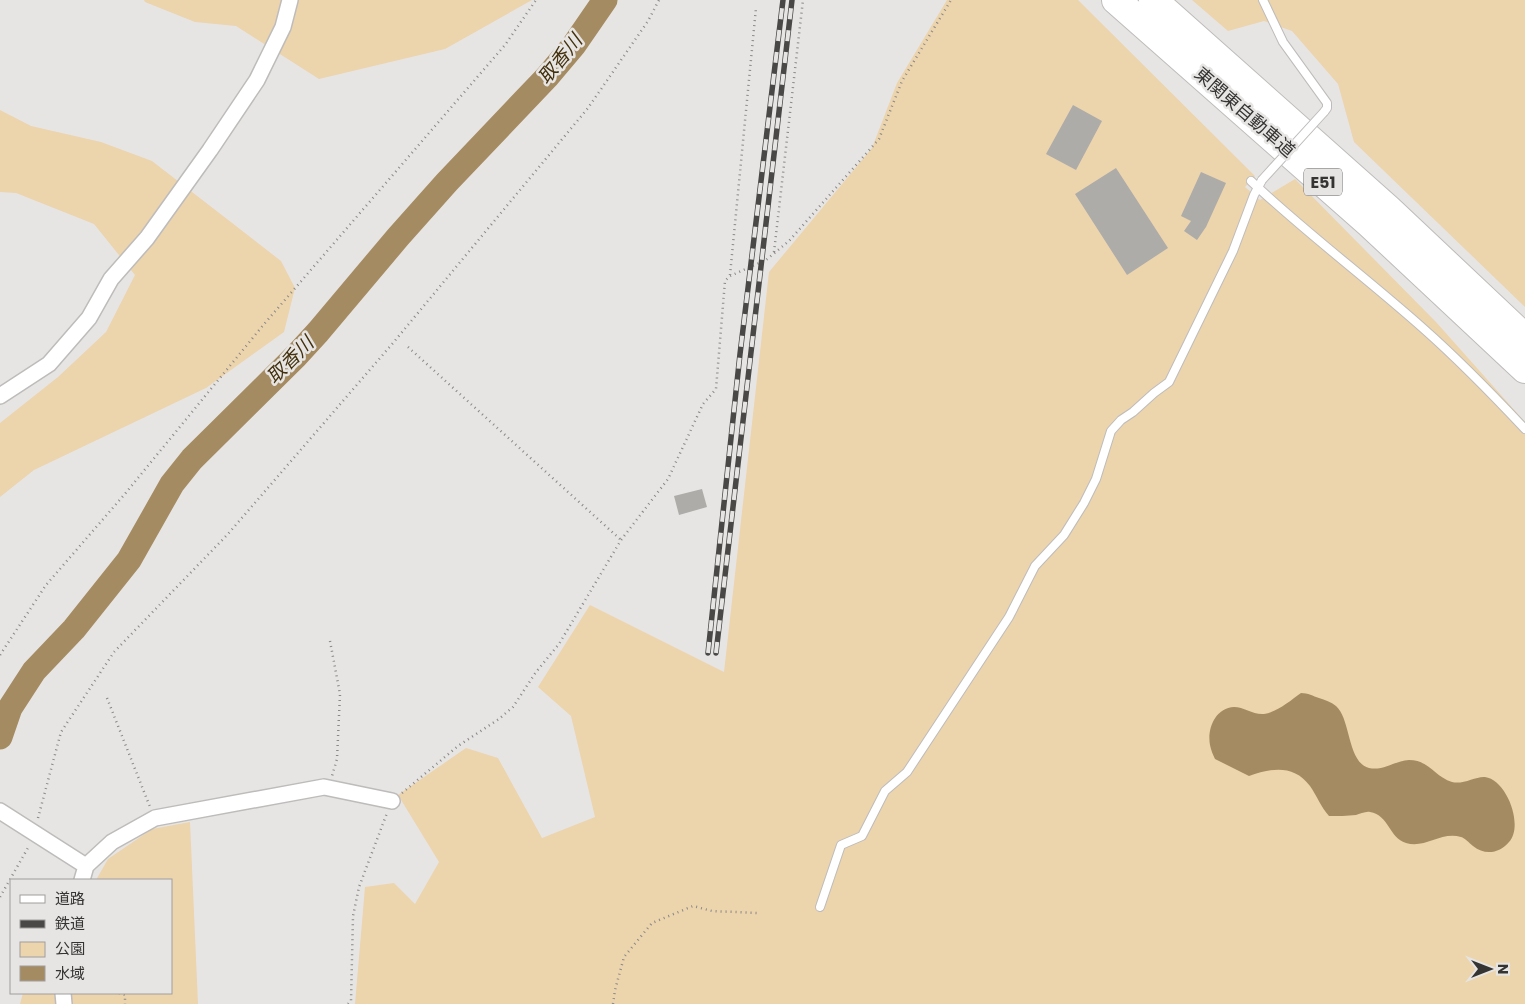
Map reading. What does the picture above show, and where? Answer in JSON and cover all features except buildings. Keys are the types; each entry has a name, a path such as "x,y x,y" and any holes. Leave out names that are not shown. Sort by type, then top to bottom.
{"highway":[{"name":"東関東自動車道","path":"1116,0 1370,224 1525,369"},
{"name":"東関東自動車道","path":"1153,0 1373,196 1525,338"}],"street":[{"path":"0,396 49,364 89,318 111,279 148,238 257,80 283,27 290,0"},
{"path":"0,811 84,873 112,842 154,818 324,788 392,801"}],"lane":[{"path":"820,907 841,845 862,836 885,791 907,772 1009,616 1035,566 1069,527 1096,479 1111,430 1169,382 1233,251 1262,180 1327,108 1327,103 1283,42 1263,0"},
{"path":"1251,181 1424,329 1484,386 1525,429"}],"path":[{"path":"0,655 46,585 124,495 265,323 505,45 536,0"},
{"path":"0,897 32,834 61,732 114,652 228,534 393,343 588,108 648,21 658,0"},
{"path":"773,253 803,0"},
{"path":"348,1004 351,1001 353,916 359,887 392,801 458,746 499,719 512,707 536,672 559,644 621,540 668,479 703,404 716,389 725,281 730,276 766,260 789,241 879,139 902,81 951,0"},
{"path":"730,276 756,8"},
{"path":"408,347 621,540"},
{"path":"324,788 332,778 337,759 340,694 330,641"},
{"path":"107,698 154,818"},
{"path":"613,1004 624,957 652,923 694,906 712,911 756,913"}],"green space":[{"path":"144,0 532,0 445,49 319,79 236,26 195,22"},
{"path":"947,0 1078,0 1255,176 1245,187 1260,200 1295,179 1436,322 1525,422 1525,1004 355,1004 365,887 394,883 415,904 439,862 398,795 466,748 498,758 542,838 595,817 571,716 538,687 590,605 724,672 769,272 872,148 897,83"},
{"path":"1192,0 1525,0 1525,307 1354,142 1338,84 1292,31 1264,21 1228,31"},
{"path":"0,110 31,126 101,142 152,161 281,261 295,288 284,332 206,388 34,470 0,497 0,423 58,377 106,332 135,275 94,224 16,193 0,192"},
{"path":"190,822 198,1004 20,1004 23,994 172,994 172,879 97,879 108,859 152,829"}],"water":[{"path":"1301,693 1330,702 1336,706 1341,712 1357,758 1369,768 1384,767 1409,760 1422,763 1446,780 1456,783 1481,777 1493,780 1506,795 1514,815 1515,826 1509,842 1501,849 1492,852 1482,851 1462,838 1454,836 1447,836 1420,844 1406,843 1400,840 1381,817 1376,814 1365,812 1356,815 1329,816 1310,786 1297,774 1289,771 1274,770 1249,776 1215,759 1210,745 1210,732 1214,720 1222,711 1234,707 1256,713 1269,713 1279,709"}],"waterway":[{"name":"取香川","path":"0,737 10,708 34,671 74,629 129,560 172,484 192,459 318,332 447,182 547,77 574,45 605,0"}],"railway":[{"path":"708,653 740,354 783,0"},
{"path":"716,653 792,0"}]}
